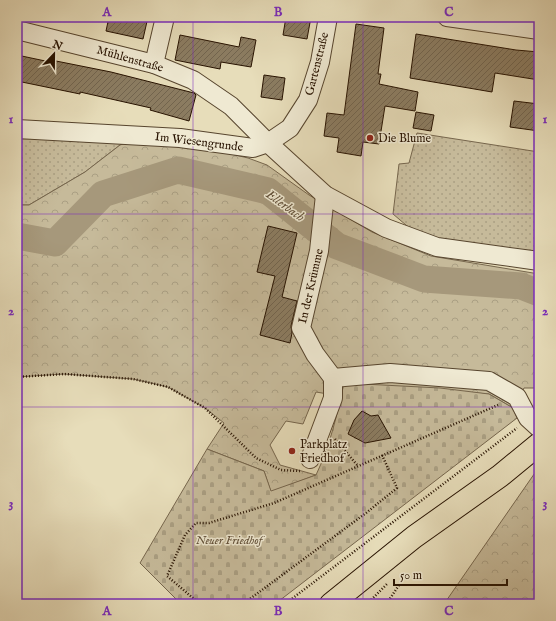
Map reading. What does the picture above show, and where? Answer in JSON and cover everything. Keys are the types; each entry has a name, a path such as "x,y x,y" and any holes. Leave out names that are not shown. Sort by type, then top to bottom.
{"main road":[{"path":"331,604 414,537 500,476 539,444"}],"street":[{"path":"154,64 165,17"},
{"name":"Gartenstraße","path":"268,143 290,128 308,100 320,62 328,17"},
{"path":"447,17 539,30"},
{"name":"Mühlenstraße","path":"17,30 154,64 193,80 231,106 268,143"},
{"name":"Im Wiesengrunde","path":"17,129 180,138 254,148 268,143"},
{"path":"268,143 325,195 386,228 437,247 539,262"},
{"name":"In der Krümme","path":"325,195 319,251 301,328 315,354 333,378"},
{"path":"310,459 333,398 333,378 390,373 489,381 517,397 534,423"}],"path":[{"path":"17,377 64,374 133,379 168,387 205,408 256,458 281,470 301,471 310,459"},
{"path":"200,604 167,576 185,535 196,522 209,524 274,503 517,397"},
{"path":"285,604 494,446 534,423"},
{"path":"332,436 358,466"},
{"path":"243,604 366,513 397,488 382,455"},
{"path":"367,604 390,581"},
{"path":"390,604 389,600 400,585"}],"green space":[{"path":"417,133 539,152 539,252 445,240 413,231 393,214 399,164 409,163"},
{"path":"137,135 120,145 85,172 29,205 17,205 17,139"},
{"path":"146,137 214,150 248,158 267,165 309,195 372,232 431,256 539,274 539,388 524,388 513,408 489,394 344,383 328,394 316,392 303,424 286,421 270,445 280,465 316,475 271,492 264,471 207,449 224,423 205,408 168,387 133,379 64,374 17,377 17,205 29,205 85,172 120,145"},
{"name":"Neuer Friedhof","path":"344,383 440,388 489,394 513,408 517,418 275,604 181,604 140,563 207,449 264,471 271,491 316,475 336,419"},
{"path":"539,467 539,604 444,604"}],"building":[{"path":"109,17 148,17 143,39 106,31"},
{"path":"286,17 311,17 307,39 283,35"},
{"path":"356,24 384,28 378,74 381,74 379,84 418,92 415,111 385,106 379,144 363,142 361,156 337,152 339,138 324,136 327,113 344,115"},
{"path":"416,34 516,50 539,52 539,80 495,73 492,92 410,78"},
{"path":"180,35 239,47 241,37 256,40 251,67 221,62 220,69 175,60"},
{"path":"17,55 111,72 194,93 196,95 189,121 150,110 151,108 80,92 80,94 17,81"},
{"path":"264,75 285,78 282,100 261,97"},
{"path":"514,101 539,104 539,131 510,127"},
{"path":"416,112 434,115 431,131 413,128"},
{"path":"268,226 297,233 282,297 297,301 291,326 292,333 290,343 260,335 275,276 257,272"},
{"path":"362,411 371,416 378,415 391,438 365,443 348,434 354,420"}],"waterway":[{"name":"Ellerbach","path":"17,236 55,243 103,194 178,170 268,191 337,246 424,279 521,286 539,293"}],"place":[{"name":"Die Blume","path":"370,138"},
{"name":"Parkplatz Friedhof","path":"292,451"}]}
